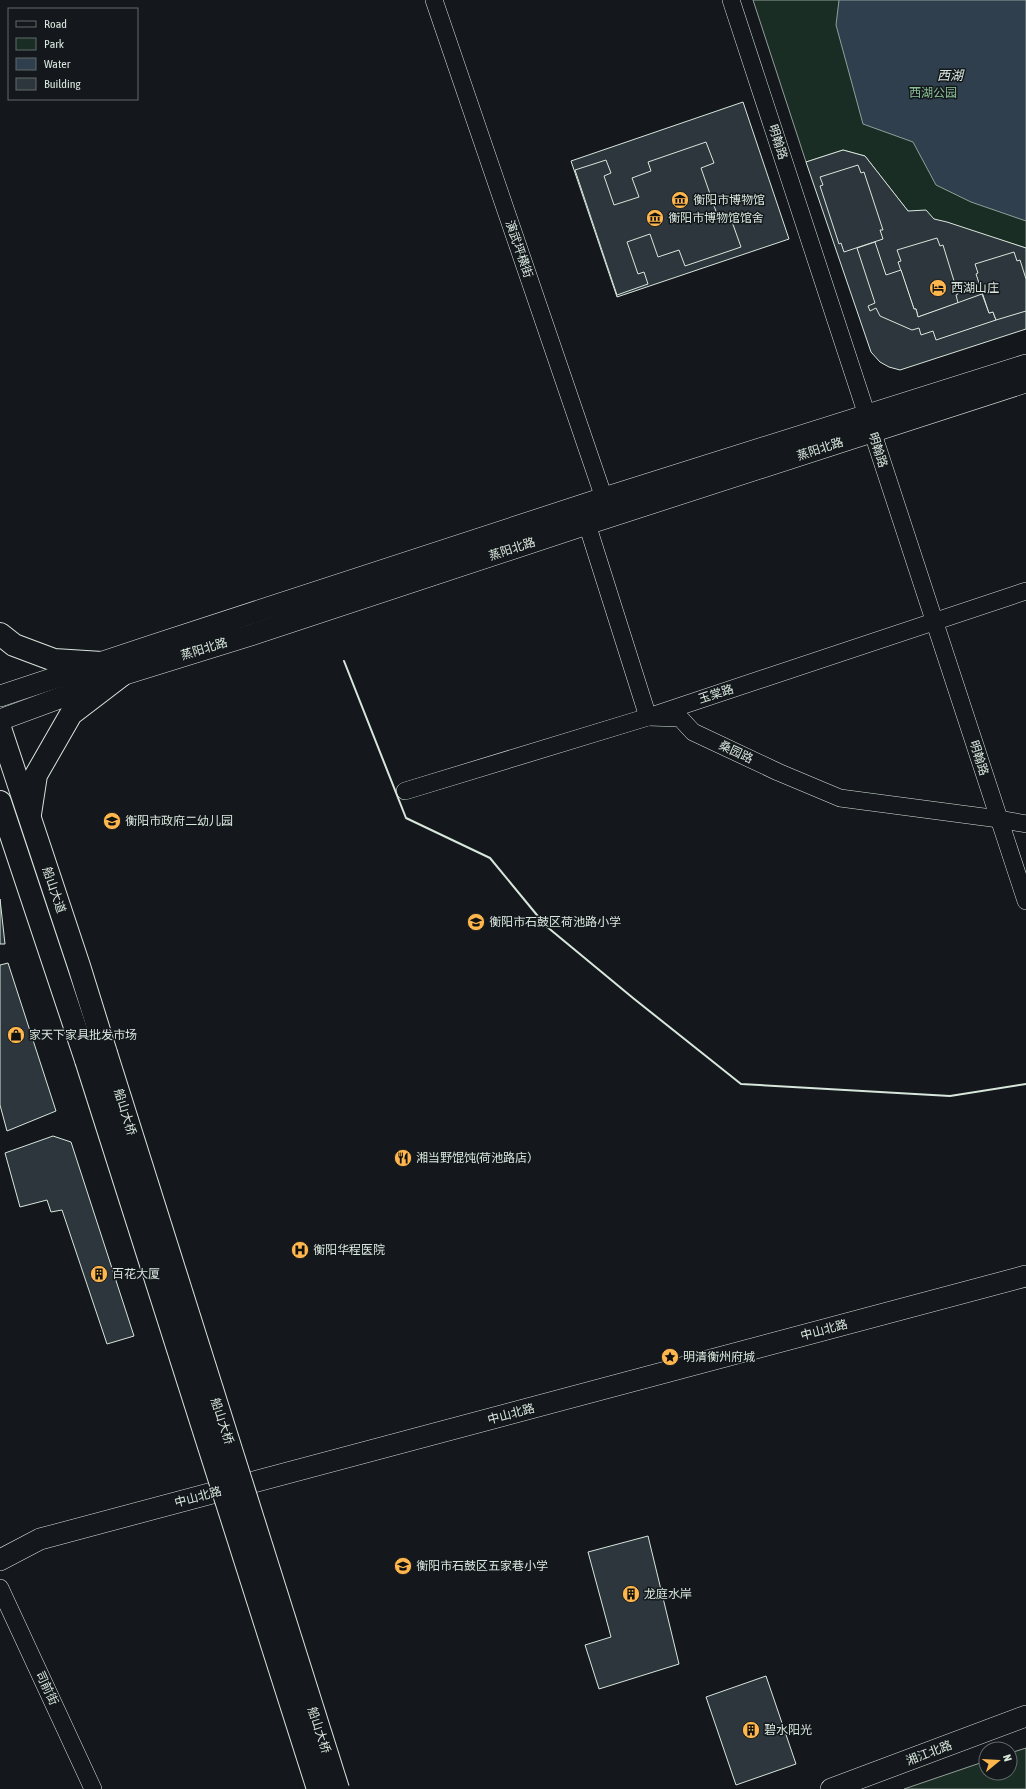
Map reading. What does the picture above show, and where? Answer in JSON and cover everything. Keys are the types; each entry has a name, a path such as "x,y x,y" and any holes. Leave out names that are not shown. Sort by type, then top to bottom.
{"highway":[{"path":"0,634 14,645 54,660 102,663"},
{"path":"29,817 36,775 71,714 122,675"},
{"name":"船山大道","path":"0,728 80,966 96,1057"},
{"name":"船山大道","path":"1,808 96,1057"},
{"name":"船山大桥","path":"96,1057 318,1789"},
{"name":"船山大桥","path":"96,1057 338,1789"}],"main road":[{"name":"蒸阳北路","path":"0,720 122,675 251,635 587,524 874,423 1026,365"},
{"name":"蒸阳北路","path":"0,696 604,498 1026,382"},
{"name":"中山北路","path":"0,1560 40,1539 1026,1276"},
{"name":"中山北路","path":"0,1570 41,1550 1026,1288"},
{"name":"湘江北路","path":"831,1789 1026,1716"},
{"name":"湘江北路","path":"856,1789 1026,1728"}],"street":[{"name":"演武坪横街","path":"434,0 604,498"},
{"name":"明翰路","path":"731,0 874,423"},
{"name":"明翰路","path":"738,0 1003,820 1026,901"},
{"path":"587,524 648,717"},
{"name":"玉棠路","path":"405,791 648,717 1026,591"},
{"name":"桑园路","path":"648,717 680,718 693,732 778,772 840,798 1026,824"},
{"name":"明翰路","path":"1003,820 1026,878"},
{"name":"司前街","path":"0,1588 93,1789"},
{"name":"司前街","path":"0,1610 85,1789"}],"green space":[{"name":"西湖","path":"753,0 1026,0 1026,248 908,211 865,156 843,150 806,162"},
{"path":"1026,1748 1026,1789 904,1789 978,1764 978,1781 1018,1781 1018,1750"}],"water":[{"name":"西湖","path":"839,0 1026,0 1026,221 971,202 936,185 913,142 863,124 836,25"}],"building":[{"name":"衡阳市博物馆","path":"743,102 789,239 617,297 571,161"},
{"name":"衡阳市博物馆馆舍","path":"706,142 714,163 701,168 719,220 730,216 741,247 685,266 679,250 658,257 650,234 627,242 638,274 644,272 648,284 617,295 575,170 606,160 611,173 604,176 614,205 639,197 632,178 651,171 648,162"},
{"name":"西湖山庄","path":"843,150 865,156 908,211 926,210 934,219 1026,248 1026,329 900,370 889,367 880,362 871,352 806,162"},
{"path":"858,165 861,173 864,172 883,230 880,230 883,239 844,252 841,243 839,244 820,186 823,185 820,177"},
{"path":"937,238 940,246 943,245 958,294 956,295 958,303 918,317 898,262 901,261 897,250"},
{"path":"875,242 886,275 901,270 918,317 982,294 989,313 993,312 996,320 936,340 933,331 921,335 919,328 912,330 880,316 876,308 870,311 868,306 875,303 857,248"},
{"path":"1014,252 1017,261 1020,260 1026,279 1026,311 996,320 993,312 989,313 976,274 978,273 975,264"},
{"path":"0,899 5,944 0,944"},
{"name":"家天下家具批发市场","path":"8,963 56,1111 7,1131 0,1105 0,965"},
{"name":"百花大厦","path":"53,1136 71,1142 134,1336 107,1344 62,1210 51,1212 47,1200 20,1207 5,1153"},
{"name":"龙庭水岸","path":"648,1536 679,1664 599,1689 585,1645 611,1637 588,1552"},
{"name":"碧水阳光","path":"766,1676 796,1764 736,1785 706,1697"}],"wall":[{"path":"344,661 406,818 490,858 546,926 741,1084 950,1096 1026,1084"}],"place":[{"name":"衡阳市博物馆","path":"680,200"},
{"name":"衡阳市博物馆馆舍","path":"655,218"},
{"name":"西湖山庄","path":"938,288"},
{"name":"衡阳市政府二幼儿园","path":"112,821"},
{"name":"衡阳市石鼓区荷池路小学","path":"476,922"},
{"name":"家天下家具批发市场","path":"16,1035"},
{"name":"湘当野馄饨(荷池路店）","path":"403,1158"},
{"name":"衡阳华程医院","path":"300,1250"},
{"name":"百花大厦","path":"99,1274"},
{"name":"明清衡州府城","path":"670,1357"},
{"name":"衡阳市石鼓区五家巷小学","path":"403,1566"},
{"name":"龙庭水岸","path":"631,1594"},
{"name":"碧水阳光","path":"751,1730"}],"park label":[{"name":"西湖公园","path":"933,93"}]}
